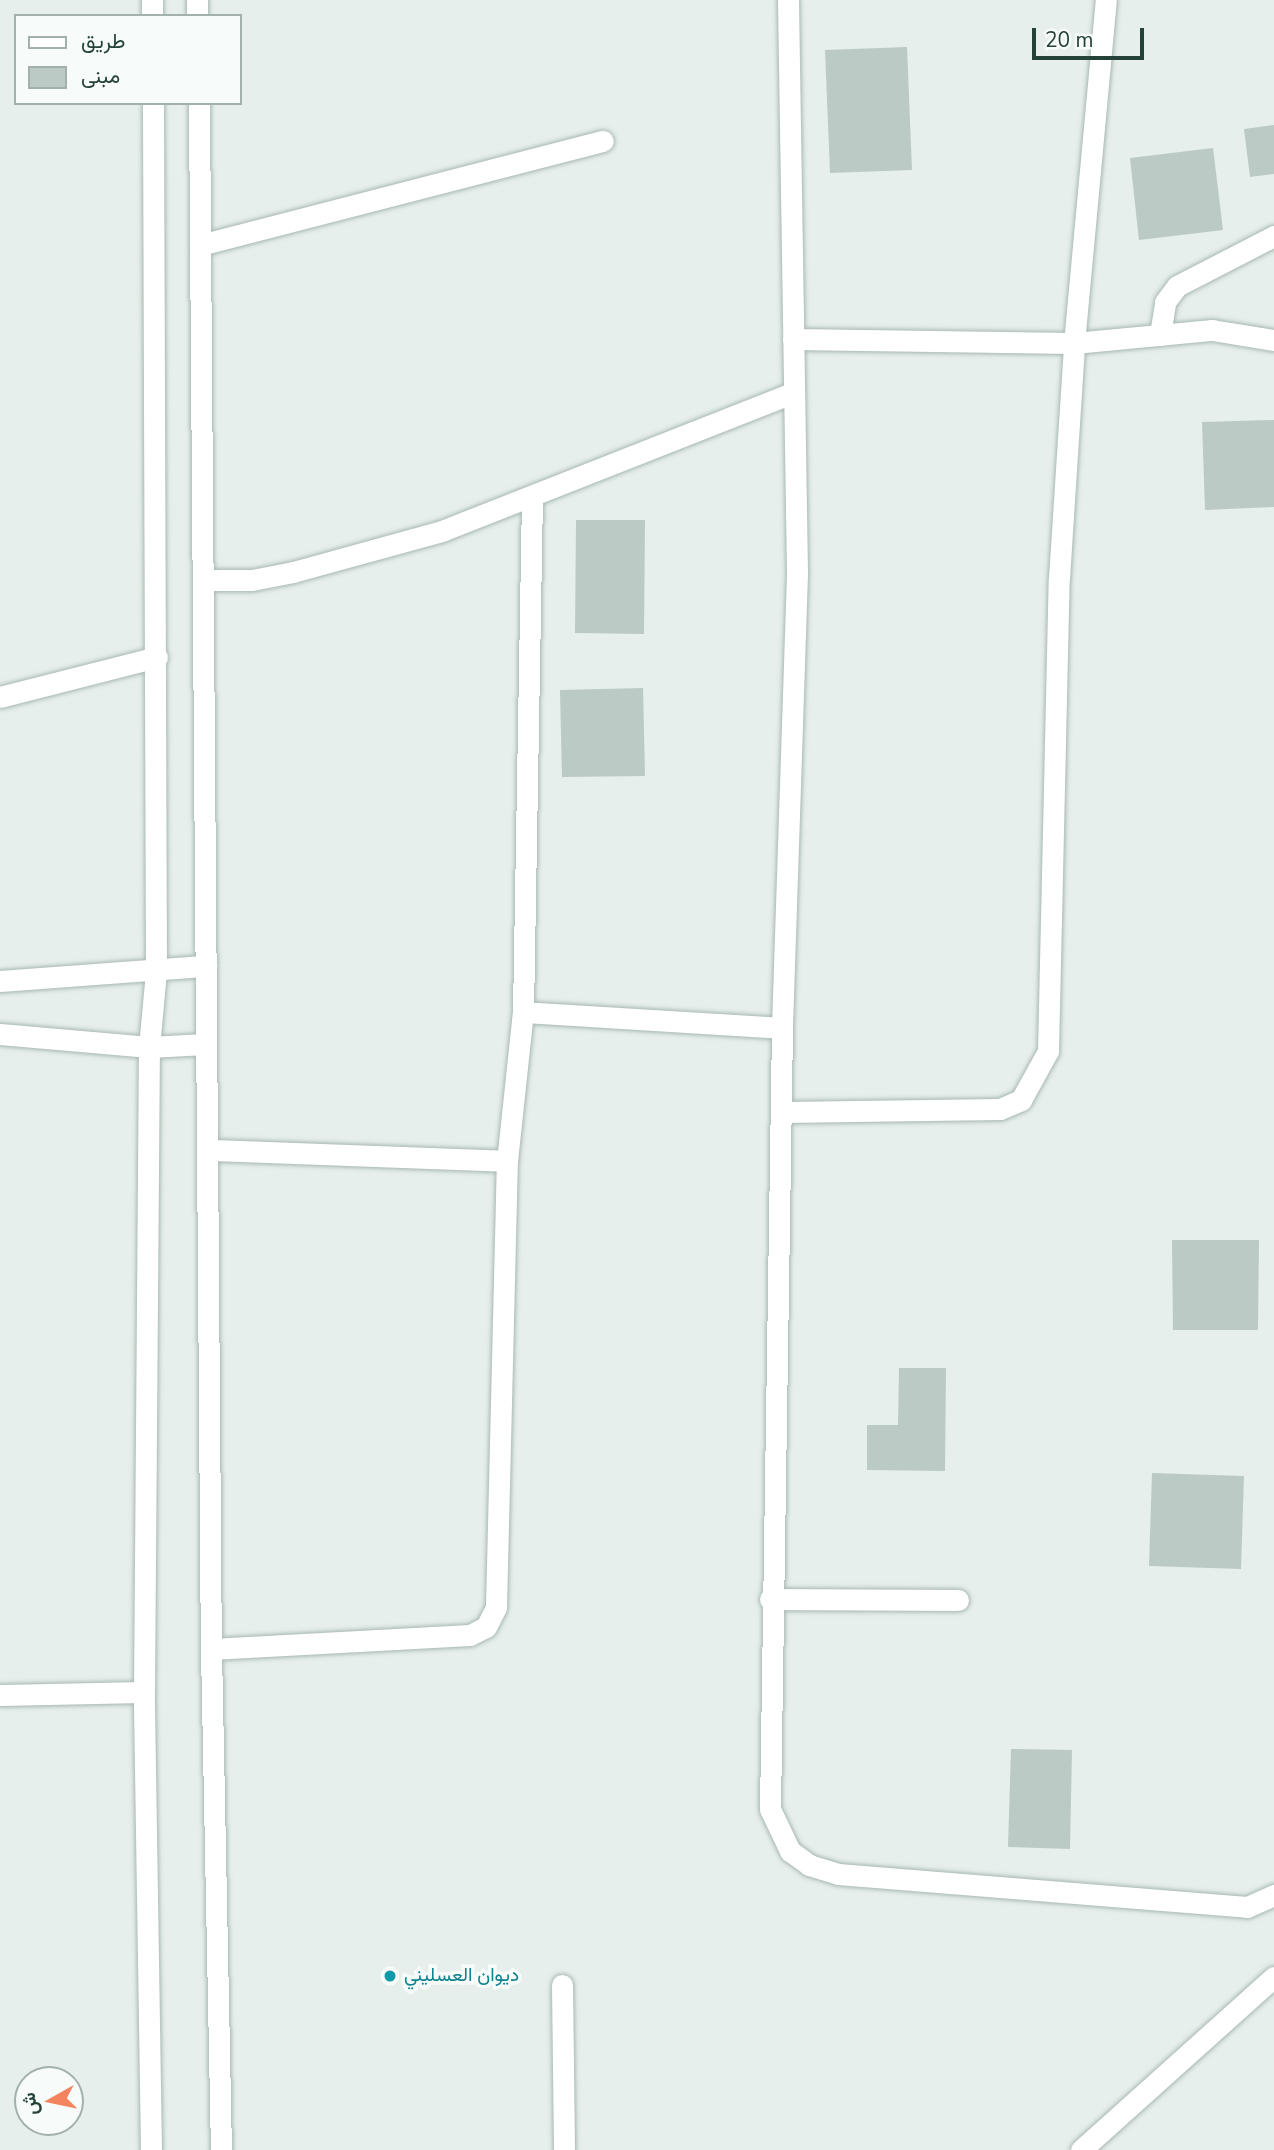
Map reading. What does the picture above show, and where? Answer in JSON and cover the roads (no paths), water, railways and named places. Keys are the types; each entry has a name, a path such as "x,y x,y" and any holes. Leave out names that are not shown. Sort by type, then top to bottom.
{"street":[{"path":"788,0 792,393 797,574 782,1028 783,1112 770,1599 770,1809 779,1835 809,1865 838,1874 1248,1907 1274,1895"},
{"path":"783,1112 1000,1109 1021,1100 1048,1051 1053,700 1074,342 1107,0"},
{"path":"151,2150 144,1692 149,1047 156,971 158,657 153,105"},
{"path":"198,105 206,580 205,1044 210,1150 211,1649 222,2150"},
{"path":"200,246 603,141"},
{"path":"1160,335 1165,302 1177,286 1274,236"},
{"path":"793,339 1074,342 1212,330 1274,340"},
{"path":"206,580 252,580 318,566 442,531 792,393"},
{"path":"211,1649 470,1635 486,1627 496,1607 508,1161 523,1012 532,497"},
{"path":"0,697 158,657"},
{"path":"0,981 206,966"},
{"path":"523,1012 782,1028"},
{"path":"0,1034 149,1047 205,1044"},
{"path":"210,1150 508,1161"},
{"path":"770,1599 958,1600"},
{"path":"0,1695 144,1692"},
{"path":"1081,2150 1274,1977"},
{"path":"562,1985 564,2150"}],"place":[{"name":"ديوان العسليني","path":"390,1976"}]}
